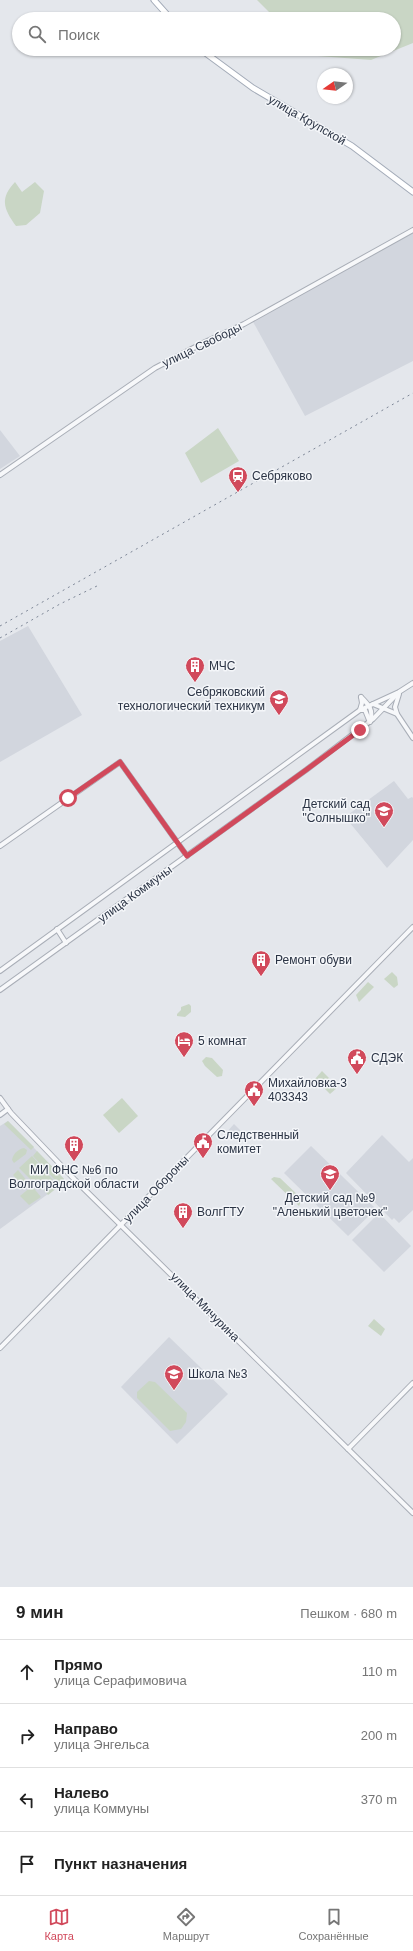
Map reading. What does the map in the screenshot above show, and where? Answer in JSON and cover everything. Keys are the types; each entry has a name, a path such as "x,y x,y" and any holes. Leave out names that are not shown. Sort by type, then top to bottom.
{"main road":[{"path":"154,0 165,12"},
{"name":"улица Крупской","path":"210,56 253,88 352,146 413,192"}],"street":[{"name":"улица Свободы","path":"0,475 155,368 203,342 244,324 413,230"},
{"name":"улица Коммуны","path":"0,990 306,770 370,722 400,692 413,683"},
{"name":"улица Коммуны","path":"0,971 360,710 400,692"},
{"path":"400,692 395,707 397,714 413,738"},
{"path":"370,722 368,714 365,710 360,710 362,703 361,697 371,704 397,714"},
{"path":"370,722 372,713 371,704"},
{"path":"0,846 120,762 187,856"},
{"name":"улица Обороны","path":"0,1348 413,927"},
{"path":"57,929 66,942"},
{"name":"улица Мичурина","path":"0,1098 8,1109 75,1180 413,1513"},
{"path":"0,1114 8,1109"},
{"path":"348,1449 413,1383"}],"shaded area":[{"path":"413,233 413,361 305,416 252,320"},
{"path":"0,430 20,456 0,469"},
{"path":"28,626 82,715 0,762 0,641"},
{"name":"Детский сад \"Солнышко\"","path":"394,781 408,799 413,798 413,840 387,868 345,817"},
{"path":"8,1121 64,1179 63,1183 0,1229 0,1126"},
{"path":"234,1124 241,1131 232,1140 226,1133"},
{"path":"382,1135 409,1162 413,1158 413,1210 399,1223 394,1218 392,1220 346,1173"},
{"name":"Детский сад №9 \"Аленький цветочек\"","path":"311,1146 376,1209 348,1236 284,1173"},
{"path":"379,1213 411,1246 384,1272 352,1240"},
{"name":"Школа №3","path":"169,1337 228,1394 177,1444 121,1387"}],"green space":[{"path":"257,0 413,0 413,43 401,48 401,12 269,12"},
{"path":"318,56 381,56 371,60"},
{"path":"15,182 22,192 35,182 44,191 40,213 26,225 16,226 6,208 5,198"},
{"path":"218,428 239,461 201,483 185,453"},
{"path":"392,972 397,977 398,985 394,988 384,979"},
{"path":"368,982 374,987 359,1002 356,995"},
{"path":"189,1004 191,1006 191,1012 185,1017 177,1016 181,1010 181,1007"},
{"path":"206,1057 212,1058 223,1070 222,1076 217,1077 205,1066 202,1061"},
{"path":"322,1071 338,1087 330,1094 315,1079"},
{"path":"122,1098 138,1116 119,1133 103,1115"},
{"path":"8,1121 34,1147 31,1150 4,1124"},
{"path":"24,1148 27,1150 26,1154 14,1163 12,1160 15,1154 20,1149"},
{"path":"37,1151 64,1179 63,1183 48,1195 44,1190 55,1180 33,1156"},
{"path":"32,1156 53,1180 41,1190 19,1168"},
{"path":"18,1170 28,1182 28,1185 25,1188 13,1175"},
{"path":"274,1177 280,1178 302,1199 299,1206 271,1179"},
{"path":"32,1186 41,1197 29,1205 20,1196"},
{"path":"374,1319 385,1329 381,1336 368,1326"},
{"path":"149,1381 155,1382 187,1413 186,1422 181,1429 170,1431 137,1398 137,1392"}],"railway":[{"path":"0,626 413,393"},
{"path":"0,638 60,604 99,585"}],"place":[{"name":"Себряково","path":"238,493"},
{"name":"МЧС","path":"195,683"},
{"name":"Себряковский технологический техникум","path":"279,716"},
{"name":"Детский сад \"Солнышко\"","path":"384,828"},
{"name":"Ремонт обуви","path":"261,977"},
{"name":"5 комнат","path":"184,1058"},
{"name":"СДЭК","path":"357,1075"},
{"name":"Михайловка-3 403343","path":"254,1107"},
{"name":"Следственный комитет","path":"203,1159"},
{"name":"МИ ФНС №6 по Волгоградской области","path":"74,1162"},
{"name":"Детский сад №9 \"Аленький цветочек\"","path":"330,1191"},
{"name":"ВолгГТУ","path":"183,1229"},
{"name":"Школа №3","path":"174,1391"}],"route":[{"path":"68,798 120,762 187,856 360,730"}]}
